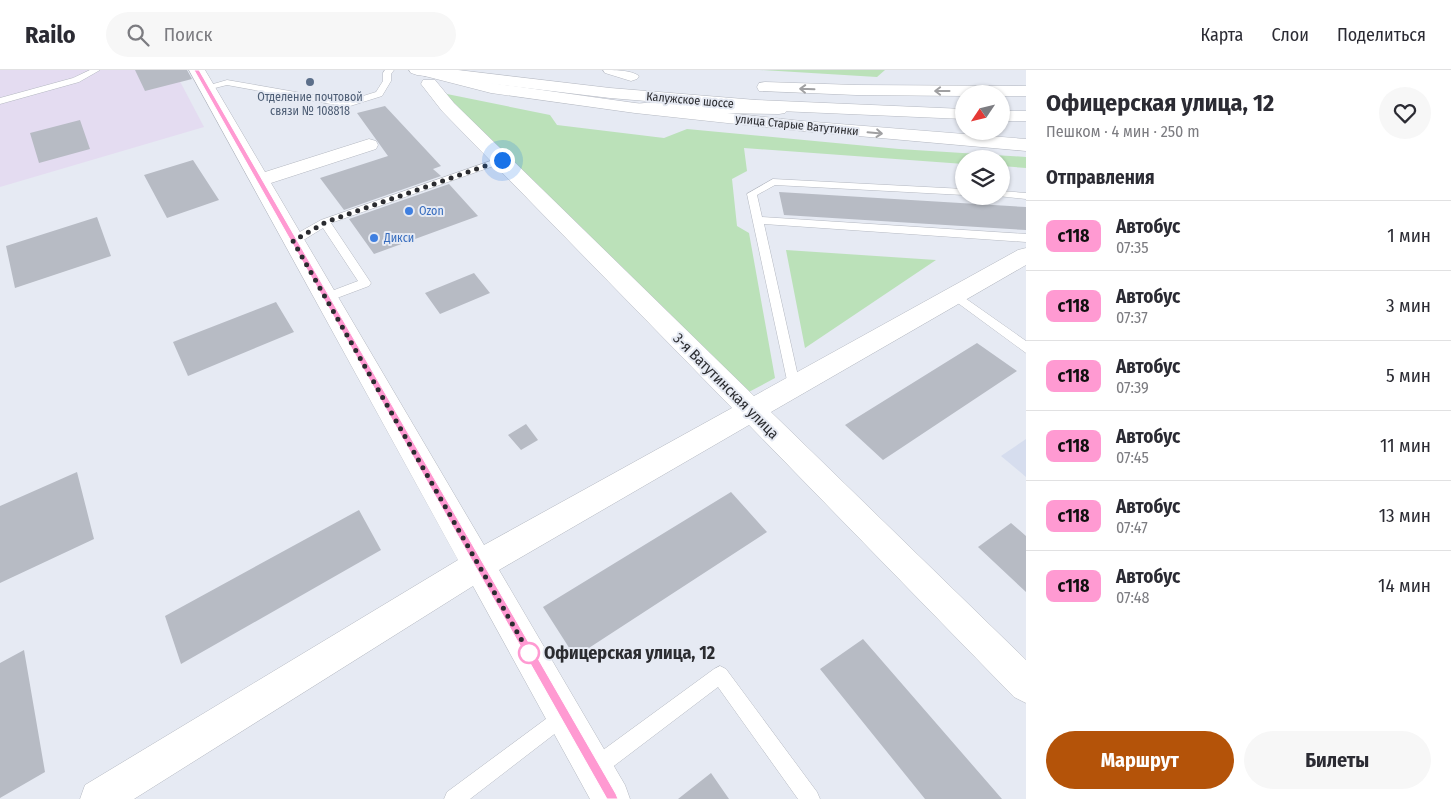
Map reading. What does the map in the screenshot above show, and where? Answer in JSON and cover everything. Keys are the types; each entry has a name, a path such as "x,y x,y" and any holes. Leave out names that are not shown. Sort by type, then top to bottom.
{"main road":[{"name":"Калужское шоссе","path":"594,72 638,76 612,70"},
{"name":"Калужское шоссе","path":"422,75 756,106 955,114"},
{"name":"улица Старые Ватутинки","path":"422,75 491,88 635,108 802,126 1026,145"},
{"name":"3-я Ватутинская улица","path":"422,75 441,99 1026,686"},
{"path":"202,78 325,298 611,799"},
{"name":"Калужское шоссе","path":"753,87 1026,91"},
{"path":"635,108 839,110"},
{"path":"1010,116 1026,116"},
{"path":"259,180 369,145"},
{"path":"99,799 478,564 1026,255"}],"lane":[{"path":"0,100 76,80 96,70"},
{"path":"202,78 347,104 379,94 387,81 387,73 390,70"},
{"path":"293,241 326,222 502,160"},
{"path":"794,385 752,194 773,182 955,192"},
{"path":"1010,195 1026,196"},
{"path":"759,220 1026,238"},
{"path":"325,298 365,283 326,222"},
{"path":"955,295 1026,348"},
{"path":"594,768 720,674 810,799"},
{"path":"454,799 564,716"}],"shaded area":[{"path":"0,70 174,70 204,127 0,187"},
{"path":"1026,439 1026,477 1001,456"}],"green space":[{"path":"760,70 885,70 877,77"},
{"path":"442,93 550,115 557,125 664,138 687,129 955,153 955,163 744,148 747,171 732,179 737,226 749,233 775,378 747,393"},
{"path":"1010,156 1026,157 1026,168 1010,167"},
{"path":"786,250 936,260 805,348"}],"building":[{"path":"135,70 187,70 192,79 145,91"},
{"path":"385,106 441,166 433,169 441,176 344,210 320,178 388,156 357,113"},
{"path":"80,120 90,149 39,163 30,133"},
{"path":"193,160 219,200 167,218 144,175"},
{"path":"449,184 478,216 374,254 349,219"},
{"path":"779,192 955,203 955,205 1026,207 1026,230 784,215"},
{"path":"97,217 111,256 15,288 6,246"},
{"path":"474,273 490,293 440,314 425,293"},
{"path":"276,302 294,332 188,376 173,342"},
{"path":"977,343 1017,371 883,460 845,425"},
{"path":"526,424 538,440 521,450 508,435"},
{"path":"77,472 94,539 0,583 0,506"},
{"path":"731,492 767,532 575,657 543,607"},
{"path":"359,510 381,550 181,664 165,616"},
{"path":"1011,523 1026,536 1026,592 978,547"},
{"path":"863,639 1002,799 925,799 820,669"},
{"path":"24,650 45,772 0,798 0,663"},
{"path":"711,773 729,799 678,799"}],"bus line":[{"name":"с118","path":"197,70 611,799"}],"place":[{"name":"Отделение почтовой связи № 108818","path":"310,82"},
{"name":"Ozon","path":"409,211"},
{"name":"Дикси","path":"374,238"},
{"name":"Офицерская улица, 12","path":"529,653"}],"route":[{"path":"502,160 326,222 293,241 529,653"}]}
